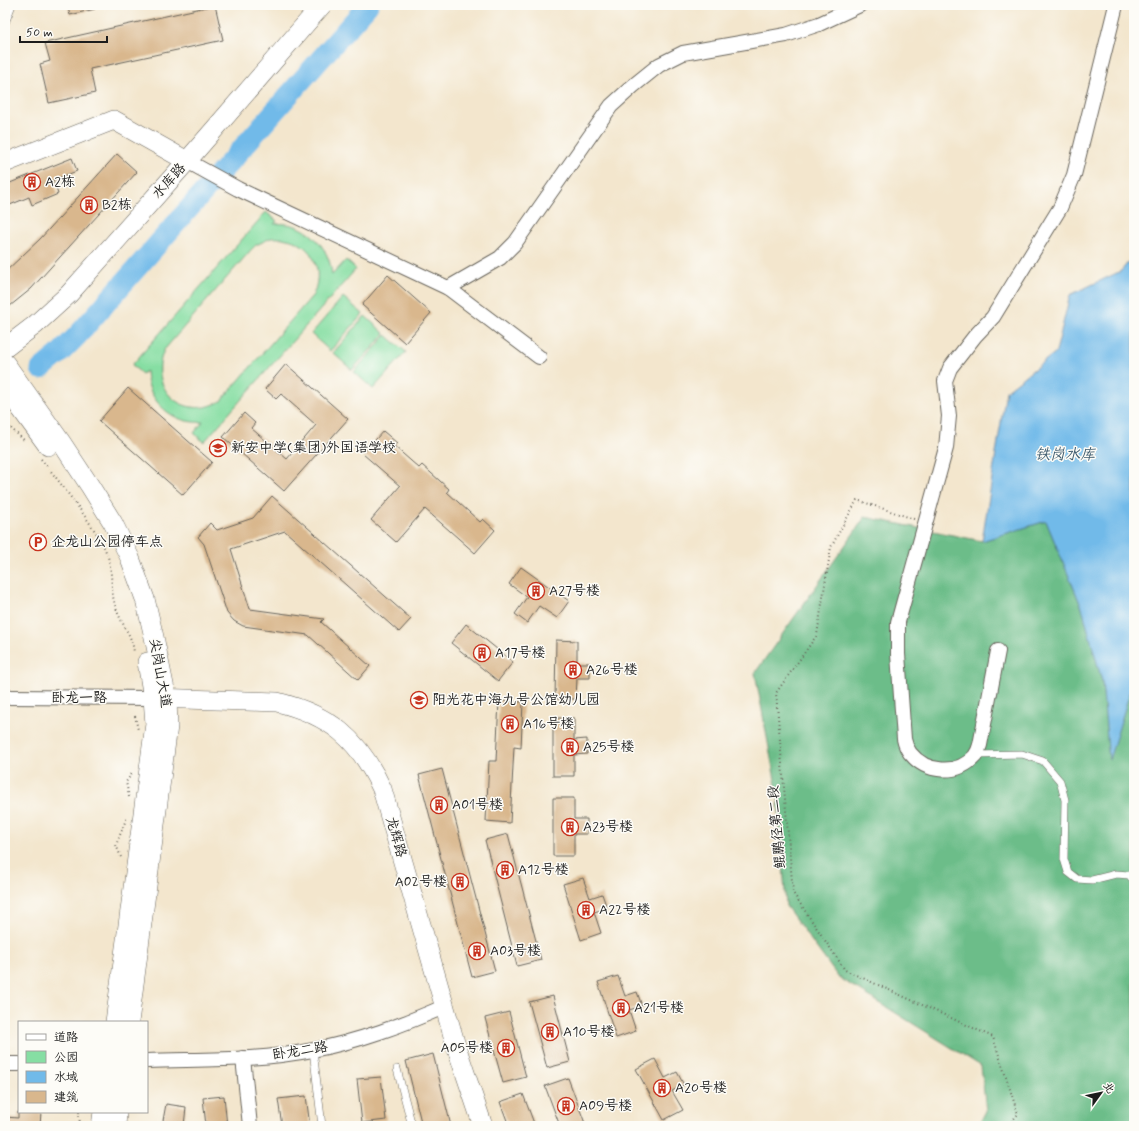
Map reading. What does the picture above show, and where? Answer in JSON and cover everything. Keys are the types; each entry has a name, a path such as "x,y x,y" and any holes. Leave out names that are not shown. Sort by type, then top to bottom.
{"main road":[{"name":"水库路","path":"5,348 35,325 69,294 322,5"},
{"path":"5,163 114,120 187,161"},
{"name":"尖岗山大道","path":"5,363 65,448 113,523 130,558 145,599 154,637 160,699 155,724 115,1021"},
{"name":"尖岗山大道","path":"5,386 75,486 106,535 133,600 168,726 129,1021"},
{"name":"龙辉路","path":"160,699 277,702 297,707 333,725 348,738 366,759 382,789 446,1006 456,1046 483,1126"},
{"path":"101,1126 103,1113"},
{"path":"116,1126 117,1113"}],"street":[{"path":"448,288 500,258 515,243 611,106 632,86 659,66 683,53 786,35 819,24 860,5"},
{"path":"998,650 980,745 976,755 966,763 956,768 941,770 928,768 918,762 909,752 904,739 898,654 898,622 946,448 949,416 945,381 950,368 974,336 993,317 1060,208 1074,176 1116,5"},
{"path":"187,161 238,189 448,288 539,357"},
{"name":"卧龙一路","path":"5,697 160,699"},
{"name":"卧龙二路","path":"148,1061 244,1058 313,1050 360,1039 382,1032 446,1006"},
{"path":"244,1058 250,1126"},
{"path":"5,1064 18,1064"}],"lane":[{"path":"5,23 12,5"},
{"path":"976,755 1022,754 1043,761 1060,781 1065,800 1064,859 1068,872 1077,879 1092,880 1116,874 1129,875 1134,881"},
{"path":"313,1050 322,1126"},
{"path":"397,1069 412,1126"}],"path":[{"path":"5,423 27,444"},
{"path":"40,459 63,486 94,529 104,547 109,563 116,608 132,641 135,656"},
{"name":"鲲鹏径第二段","path":"925,523 857,500 831,547 817,635 776,693 793,893 845,970 993,1037 1018,1114 1008,1126"},
{"path":"79,1113 80,1126"}],"green space":[{"path":"266,212 277,221 274,224 296,226 314,237 326,254 332,275 346,260 356,269 204,442 194,433 203,422 182,420 164,409 151,392 146,371 142,374 132,365","holes":["271,238 283,238 294,241 303,246 310,253 315,262 317,283 313,295 221,401 207,406 194,407 182,404 172,398 165,389 161,377 160,364 164,350 256,245"]},
{"path":"343,297 363,314 330,351 311,334"},
{"path":"365,316 385,334 352,370 333,353"},
{"path":"386,335 406,352 373,389 354,372"},
{"path":"865,517 982,541 1046,521 1082,608 1102,681 1109,759 1134,679 1134,1126 978,1126 986,1111 981,1066 838,977 786,906 778,796 755,673"}],"water":[{"name":"铁岗水库","path":"1134,255 1134,679 1109,760 1102,681 1082,608 1046,521 982,541 1006,391 1056,352 1070,295 1121,271"}],"building":[{"path":"67,5 95,5 95,9 70,15"},
{"path":"215,5 223,40 90,69 95,93 49,103 40,64 50,61 45,43"},
{"name":"B2栋","path":"117,154 137,172 31,289 5,310 5,272 40,239"},
{"name":"A2栋","path":"72,158 77,171 53,180 58,194 32,205 29,197 5,207 5,185"},
{"path":"388,275 431,313 405,343 362,305"},
{"path":"286,364 348,419 284,491 223,437 244,413 255,423 251,428 287,459 316,425 281,394 276,399 265,389"},
{"path":"128,388 212,462 183,495 99,421"},
{"path":"383,431 397,443 394,446 419,468 422,465 449,489 447,492 480,522 483,519 495,530 475,553 425,509 396,542 371,520 400,486 363,454"},
{"path":"272,496 411,619 399,632 285,531 231,549 250,609 324,619 321,622 370,666 358,680 308,635 243,626 234,621 227,613 204,544 198,537 210,523 217,530 253,518"},
{"name":"A27号楼","path":"521,567 569,601 557,618 539,606 527,623 515,614 527,597 509,584"},
{"name":"A17号楼","path":"466,624 513,662 498,681 451,643"},
{"name":"A26号楼","path":"556,640 577,641 577,663 590,663 590,678 577,678 576,699 555,699"},
{"path":"499,701 523,702 521,748 514,747 510,823 486,821 489,761 496,761"},
{"name":"A25号楼","path":"553,718 574,718 574,740 587,739 587,754 574,755 574,776 553,776"},
{"path":"442,769 495,971 472,977 419,775"},
{"name":"A23号楼","path":"553,798 574,798 574,819 587,819 587,834 574,834 574,856 553,856"},
{"path":"508,834 541,960 517,966 485,840"},
{"name":"A22号楼","path":"583,878 590,898 602,894 607,908 594,912 601,933 581,940 563,884"},
{"name":"A21号楼","path":"618,976 625,996 637,992 642,1006 629,1010 636,1031 616,1038 598,982"},
{"name":"A10号楼","path":"553,996 570,1062 547,1068 529,1002"},
{"name":"A05号楼","path":"509,1012 526,1077 503,1083 485,1018"},
{"path":"433,1054 451,1126 422,1126 406,1061"},
{"name":"A20号楼","path":"655,1059 665,1078 677,1072 684,1085 672,1091 683,1110 664,1120 636,1069"},
{"path":"381,1077 386,1120 362,1123 357,1079"},
{"name":"A09号楼","path":"568,1078 586,1126 560,1126 545,1086"},
{"path":"523,1094 535,1126 509,1126 500,1102"},
{"path":"224,1096 227,1126 206,1126 203,1098"},
{"path":"306,1096 310,1126 282,1126 278,1099"},
{"path":"166,1104 186,1107 184,1126 162,1126"},
{"path":"18,1113 41,1113 40,1126 5,1126 5,1117 18,1118"}],"waterway":[{"path":"41,369 77,336 368,5"}],"place":[{"name":"A2栋","path":"32,182"},
{"name":"B2栋","path":"89,205"},
{"name":"新安中学(集团)外国语学校","path":"218,448"},
{"name":"企龙山公园停车点","path":"38,542"},
{"name":"A27号楼","path":"536,591"},
{"name":"A17号楼","path":"482,653"},
{"name":"A26号楼","path":"573,670"},
{"name":"阳光花中海九号公馆幼儿园","path":"419,700"},
{"name":"A16号楼","path":"510,724"},
{"name":"A25号楼","path":"570,747"},
{"name":"A01号楼","path":"439,805"},
{"name":"A23号楼","path":"570,827"},
{"name":"A12号楼","path":"505,870"},
{"name":"A02号楼","path":"460,882"},
{"name":"A22号楼","path":"586,910"},
{"name":"A03号楼","path":"477,951"},
{"name":"A21号楼","path":"621,1008"},
{"name":"A10号楼","path":"550,1032"},
{"name":"A05号楼","path":"506,1048"},
{"name":"A20号楼","path":"662,1088"},
{"name":"A09号楼","path":"566,1106"}]}
